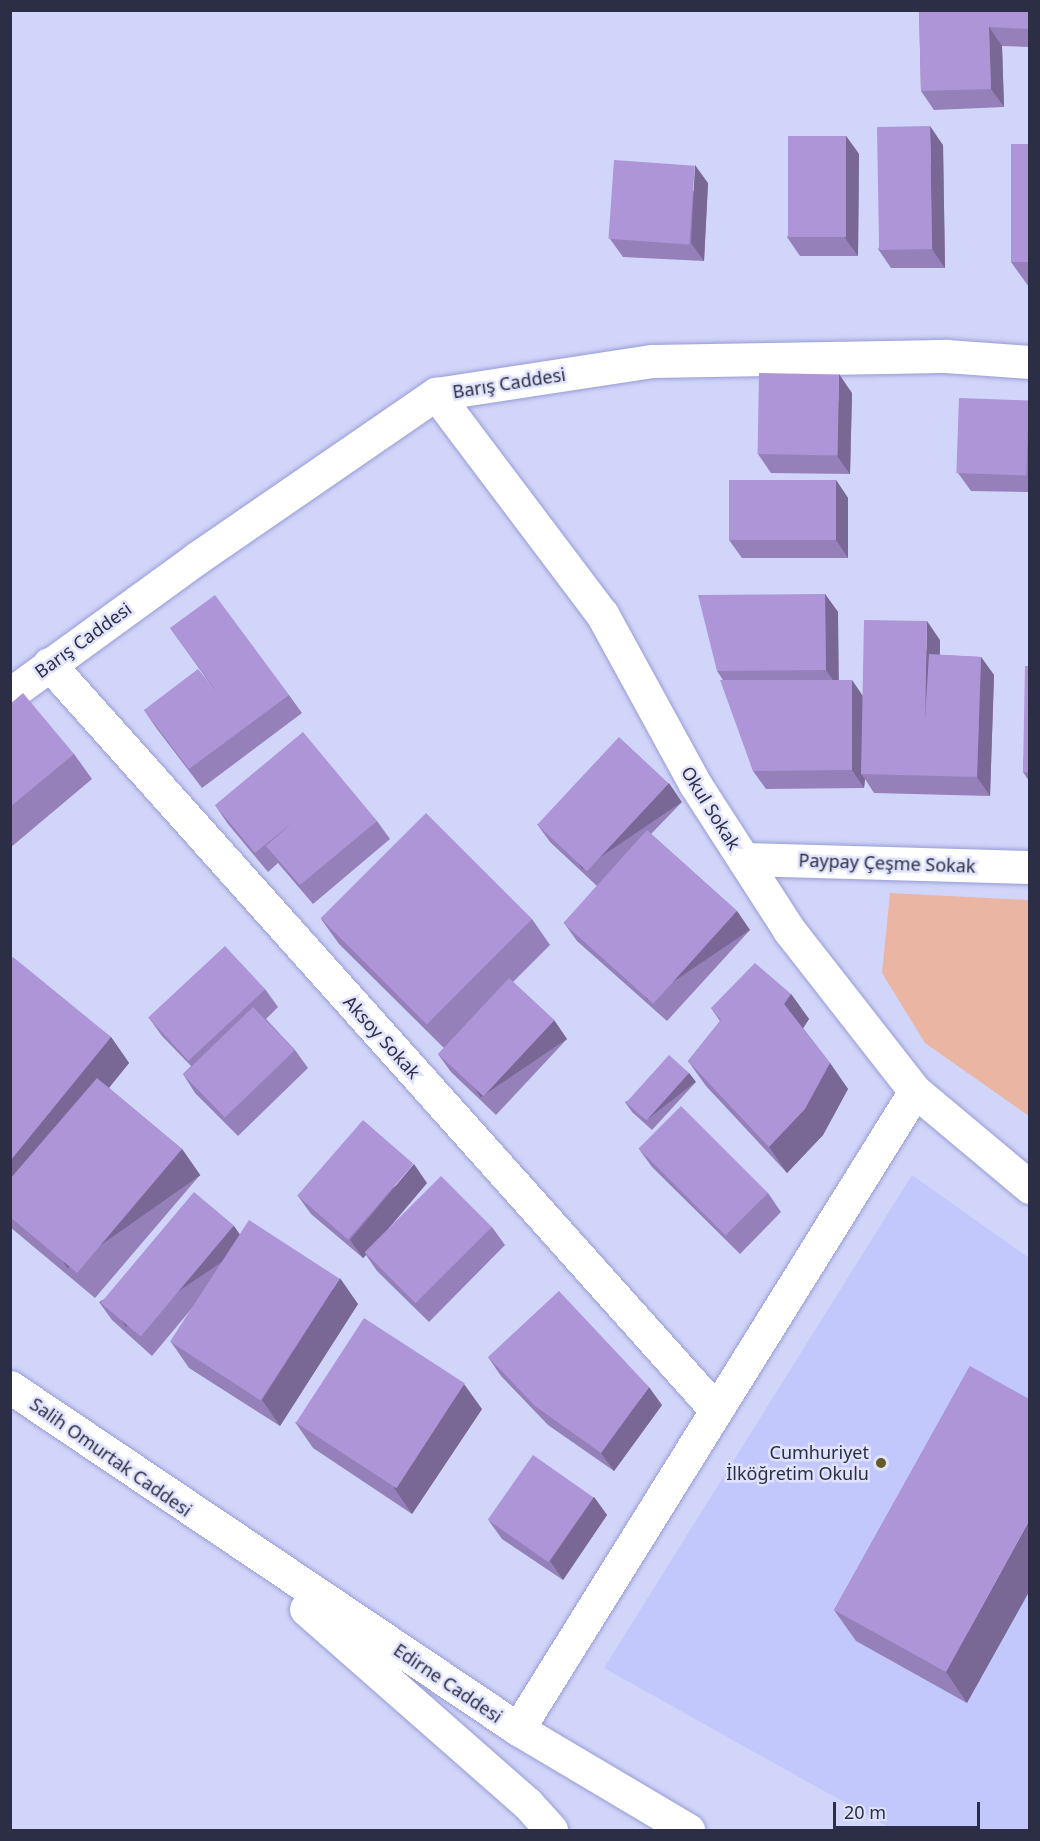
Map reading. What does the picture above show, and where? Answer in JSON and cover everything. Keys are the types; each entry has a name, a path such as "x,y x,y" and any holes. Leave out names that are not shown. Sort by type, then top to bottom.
{"street":[{"name":"Barış Caddesi","path":"10,694 197,558 436,394 652,361 946,356 1029,362"},
{"name":"Okul Sokak","path":"436,394 602,614 695,784 789,930 915,1091 1029,1187"},
{"name":"Aksoy Sokak","path":"49,664 715,1409"},
{"name":"Paypay Çeşme Sokak","path":"744,860 1029,867"},
{"path":"518,1729 715,1409 915,1091"},
{"name":"Salih Omurtak Caddesi","path":"10,1387 212,1526"},
{"path":"212,1526 527,1803 551,1830"},
{"name":"Edirne Caddesi","path":"212,1526 518,1729 688,1830"}],"shaded area":[{"path":"890,893 1029,900 1029,1116 925,1043 882,973"},
{"name":"Cumhuriyet İlköğretim Okulu","path":"912,1175 1029,1258 1029,1830 894,1830 604,1668"}],"building":[{"path":"919,10 1029,10 1029,29 989,27 991,89 921,91"},
{"path":"930,126 932,249 879,250 877,127"},
{"path":"788,136 846,136 846,237 788,237"},
{"path":"1011,144 1029,144 1029,262 1011,262"},
{"path":"614,160 695,166 689,244 608,239"},
{"path":"759,373 839,374 838,455 758,454"},
{"path":"959,398 1029,400 1026,475 956,473"},
{"path":"729,480 836,480 836,540 729,540"},
{"path":"825,594 826,670 717,671 698,595"},
{"path":"215,595 289,695 189,769 144,710 198,669 217,692 170,628"},
{"path":"864,620 927,621 925,720 929,654 981,657 977,777 861,774"},
{"path":"1025,666 1029,666 1029,772 1023,772"},
{"path":"720,680 852,680 852,770 753,771"},
{"path":"23,693 74,754 10,807 10,704"},
{"path":"303,732 377,821 300,885 266,846 293,822 255,853 215,805"},
{"path":"619,737 669,783 587,871 537,825"},
{"path":"426,813 532,919 427,1024 321,918"},
{"path":"647,830 737,911 653,1004 563,923"},
{"path":"225,946 265,989 188,1061 148,1018"},
{"path":"13,957 111,1037 10,1161 10,961"},
{"path":"755,963 791,994 784,1004 830,1063 805,1109 769,1147 688,1061 721,1020 711,1008"},
{"path":"509,978 554,1020 483,1096 438,1054"},
{"path":"253,1007 295,1050 225,1118 183,1074"},
{"path":"669,1055 689,1073 646,1121 626,1103"},
{"path":"97,1078 182,1149 77,1273 10,1217 10,1179"},
{"path":"681,1106 768,1193 726,1235 639,1148"},
{"path":"363,1120 414,1164 348,1239 297,1195"},
{"path":"441,1176 492,1227 416,1303 365,1252"},
{"path":"194,1192 234,1225 141,1337 101,1303"},
{"path":"249,1220 340,1279 261,1400 170,1342"},
{"path":"559,1291 649,1387 601,1453 535,1406 488,1357"},
{"path":"364,1318 465,1383 397,1488 296,1423"},
{"path":"970,1366 1029,1399 1029,1521 946,1672 834,1610"},
{"path":"533,1455 594,1497 548,1562 488,1520"}],"place":[{"name":"Cumhuriyet İlköğretim Okulu","path":"881,1463"}]}
